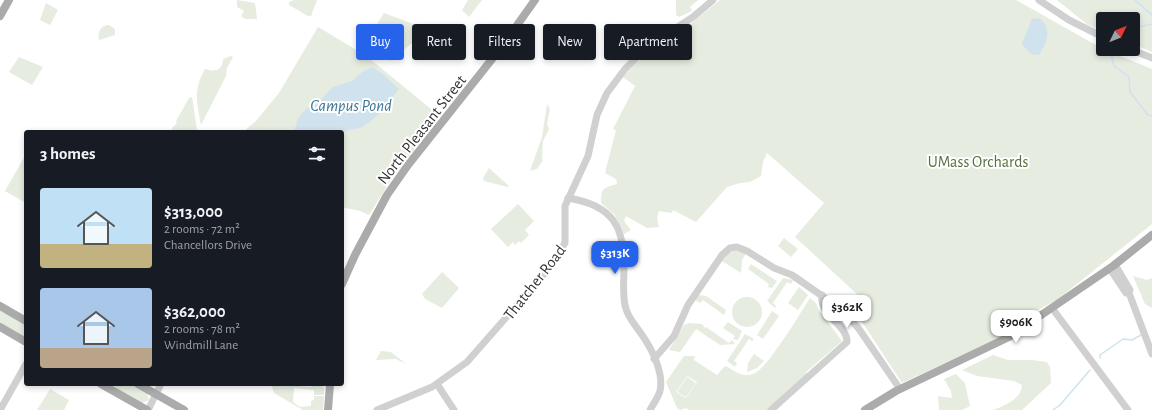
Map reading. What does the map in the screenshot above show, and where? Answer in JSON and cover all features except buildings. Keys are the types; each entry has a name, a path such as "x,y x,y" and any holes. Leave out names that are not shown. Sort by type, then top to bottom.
{"main road":[{"path":"0,16 9,0"},
{"name":"North Pleasant Street","path":"344,280 355,255 388,194 408,165 497,54 535,0"},
{"path":"865,410 900,389 991,347 1009,337 1113,266 1152,235"},
{"path":"0,306 24,320"},
{"path":"0,327 24,341"},
{"path":"108,386 147,410"},
{"path":"142,386 184,410"},
{"path":"328,410 330,386"}],"street":[{"name":"Thatcher Road","path":"377,410 437,384 475,355 541,278 562,249 567,238 564,215 568,198 588,156 600,107 615,81 646,47 693,17 714,0"},
{"path":"1039,0 1055,12 1096,33"},
{"path":"1140,53 1152,58"},
{"path":"568,198 596,205 607,212 616,225 623,246 625,307 630,319 644,338 660,374 661,385 658,396 650,410"},
{"path":"654,359 670,342 680,325 690,302 722,255 730,248 742,248 770,266 792,275 841,309 853,322 900,389"},
{"path":"1113,266 1112,272 1126,293 1129,293 1152,354"},
{"path":"771,410 847,342 845,334 822,305 822,296"},
{"path":"1052,308 1128,410"},
{"path":"0,410 24,368"},
{"path":"437,384 454,410"},
{"path":"147,410 160,386"}],"green space":[{"path":"237,0 255,3 257,19 245,19 241,16 244,11 237,7"},
{"path":"294,0 317,0 311,16 308,16 289,5 289,2"},
{"path":"468,0 482,0 469,17 462,10"},
{"path":"676,0 698,0 690,7 692,11 679,17 676,15"},
{"name":"UMass Orchards","path":"720,0 1016,0 1096,45 1096,56 1120,56 1152,69 1152,224 1058,299 1036,311 1031,318 1001,337 902,383 853,308 859,296 795,237 824,203 767,153 763,162 761,176 750,182 727,187 696,222 673,210 672,213 659,211 657,218 659,227 647,228 626,216 624,221 631,230 624,234 614,214 601,203 602,191 617,184 616,179 605,173 616,130 613,129 635,86 623,77 640,60 692,60 692,24 691,24"},
{"path":"1057,0 1152,0 1152,52 1140,47 1140,12 1096,12 1096,28 1088,25"},
{"path":"46,3 58,10 50,25 40,20"},
{"path":"384,13 414,24 412,24 412,43 404,50 404,24 377,24"},
{"path":"109,25 115,29 115,35 99,40 100,30 104,26"},
{"path":"318,27 356,50 356,60 371,60 431,109 433,118 425,126 427,129 426,134 393,177 369,215 360,211 344,207 344,130 245,130 256,121 279,93"},
{"path":"231,56 233,57 227,68 226,76 201,125 198,110 197,90 201,76 205,69 217,70 220,68 223,63 223,59"},
{"path":"19,57 43,67 32,85 9,72"},
{"path":"192,97 197,129 172,130 172,128 177,123 176,121 189,98"},
{"path":"547,104 550,109 547,124 549,129 543,141 543,160 537,169 530,171 542,137"},
{"path":"24,158 24,202 5,191"},
{"path":"489,168 509,186 484,181 483,178"},
{"path":"518,204 534,221 525,230 529,235 521,243 519,241 515,245 513,242 508,247 491,229"},
{"path":"784,238 798,249 791,257 778,246"},
{"path":"736,250 746,254 742,260 741,273 722,261 727,254"},
{"path":"751,264 777,281 772,288 768,287 769,284 748,269"},
{"path":"442,272 459,288 442,308 425,299 422,294"},
{"path":"1133,276 1147,280 1152,278 1152,308 1145,304"},
{"path":"783,278 793,280 791,284 787,282 773,303 776,306 775,308 767,301"},
{"path":"799,287 808,295 798,310 788,303"},
{"path":"699,295 706,296 726,310 724,315 703,300 700,303 695,300"},
{"path":"747,297 758,301 762,312 758,323 747,327 736,323 732,312 736,301"},
{"path":"810,298 816,303 818,309 842,341 806,372 808,375 768,410 689,410 686,408 680,410 677,408 666,382 684,356 695,356 694,360 717,375 725,366 741,374 753,374 766,363","holes":["687,376 697,382 686,398 676,392"]},
{"path":"0,309 24,323 24,337 0,323"},
{"path":"772,311 779,316 763,339 757,335"},
{"path":"728,322 742,331 738,340 733,339 735,336 723,328"},
{"path":"689,323 702,324 705,328 706,327 729,343 732,340 735,344 720,345 696,329 680,352 669,350 684,325"},
{"path":"745,334 754,339 752,341 749,339 734,361 737,363 735,367 727,361"},
{"path":"381,351 391,352 406,364 396,359 376,360"},
{"path":"754,354 764,361 757,368 747,372 748,363"},
{"path":"993,355 1008,360 1032,360 1047,362 1050,367 1051,383 1022,410 994,410 1016,398 1019,395 1022,385 1014,381 977,376 962,370"},
{"path":"956,374 965,383 970,406 962,410 939,410 938,396 952,398 951,391 944,379"},
{"path":"687,377 696,383 686,397 677,392"},
{"path":"114,386 136,386 147,392 149,400 142,403 115,388"},
{"path":"272,386 324,387 324,395 314,395 314,390 294,388 293,402 300,407 311,406 311,401 314,400 314,396 324,396 323,410 303,410 274,393"},
{"path":"50,389 69,400 64,410 37,410"}],"water":[{"path":"1039,18 1046,26 1047,36 1039,55 1036,55 1031,53 1022,45 1032,19"},
{"name":"Campus Pond","path":"372,67 383,74 399,89 383,110 373,119 362,127 344,132 344,130 295,130 298,118 306,109 321,100 333,87 352,81 362,72"}],"waterway":[{"path":"1135,0 1152,15"},
{"path":"1140,27 1152,24"},
{"path":"1112,56 1114,66 1129,77 1130,92 1148,115 1152,116"},
{"path":"1100,358 1100,355 1123,339 1132,340 1141,335"},
{"path":"1053,410 1060,405 1090,370"}]}
